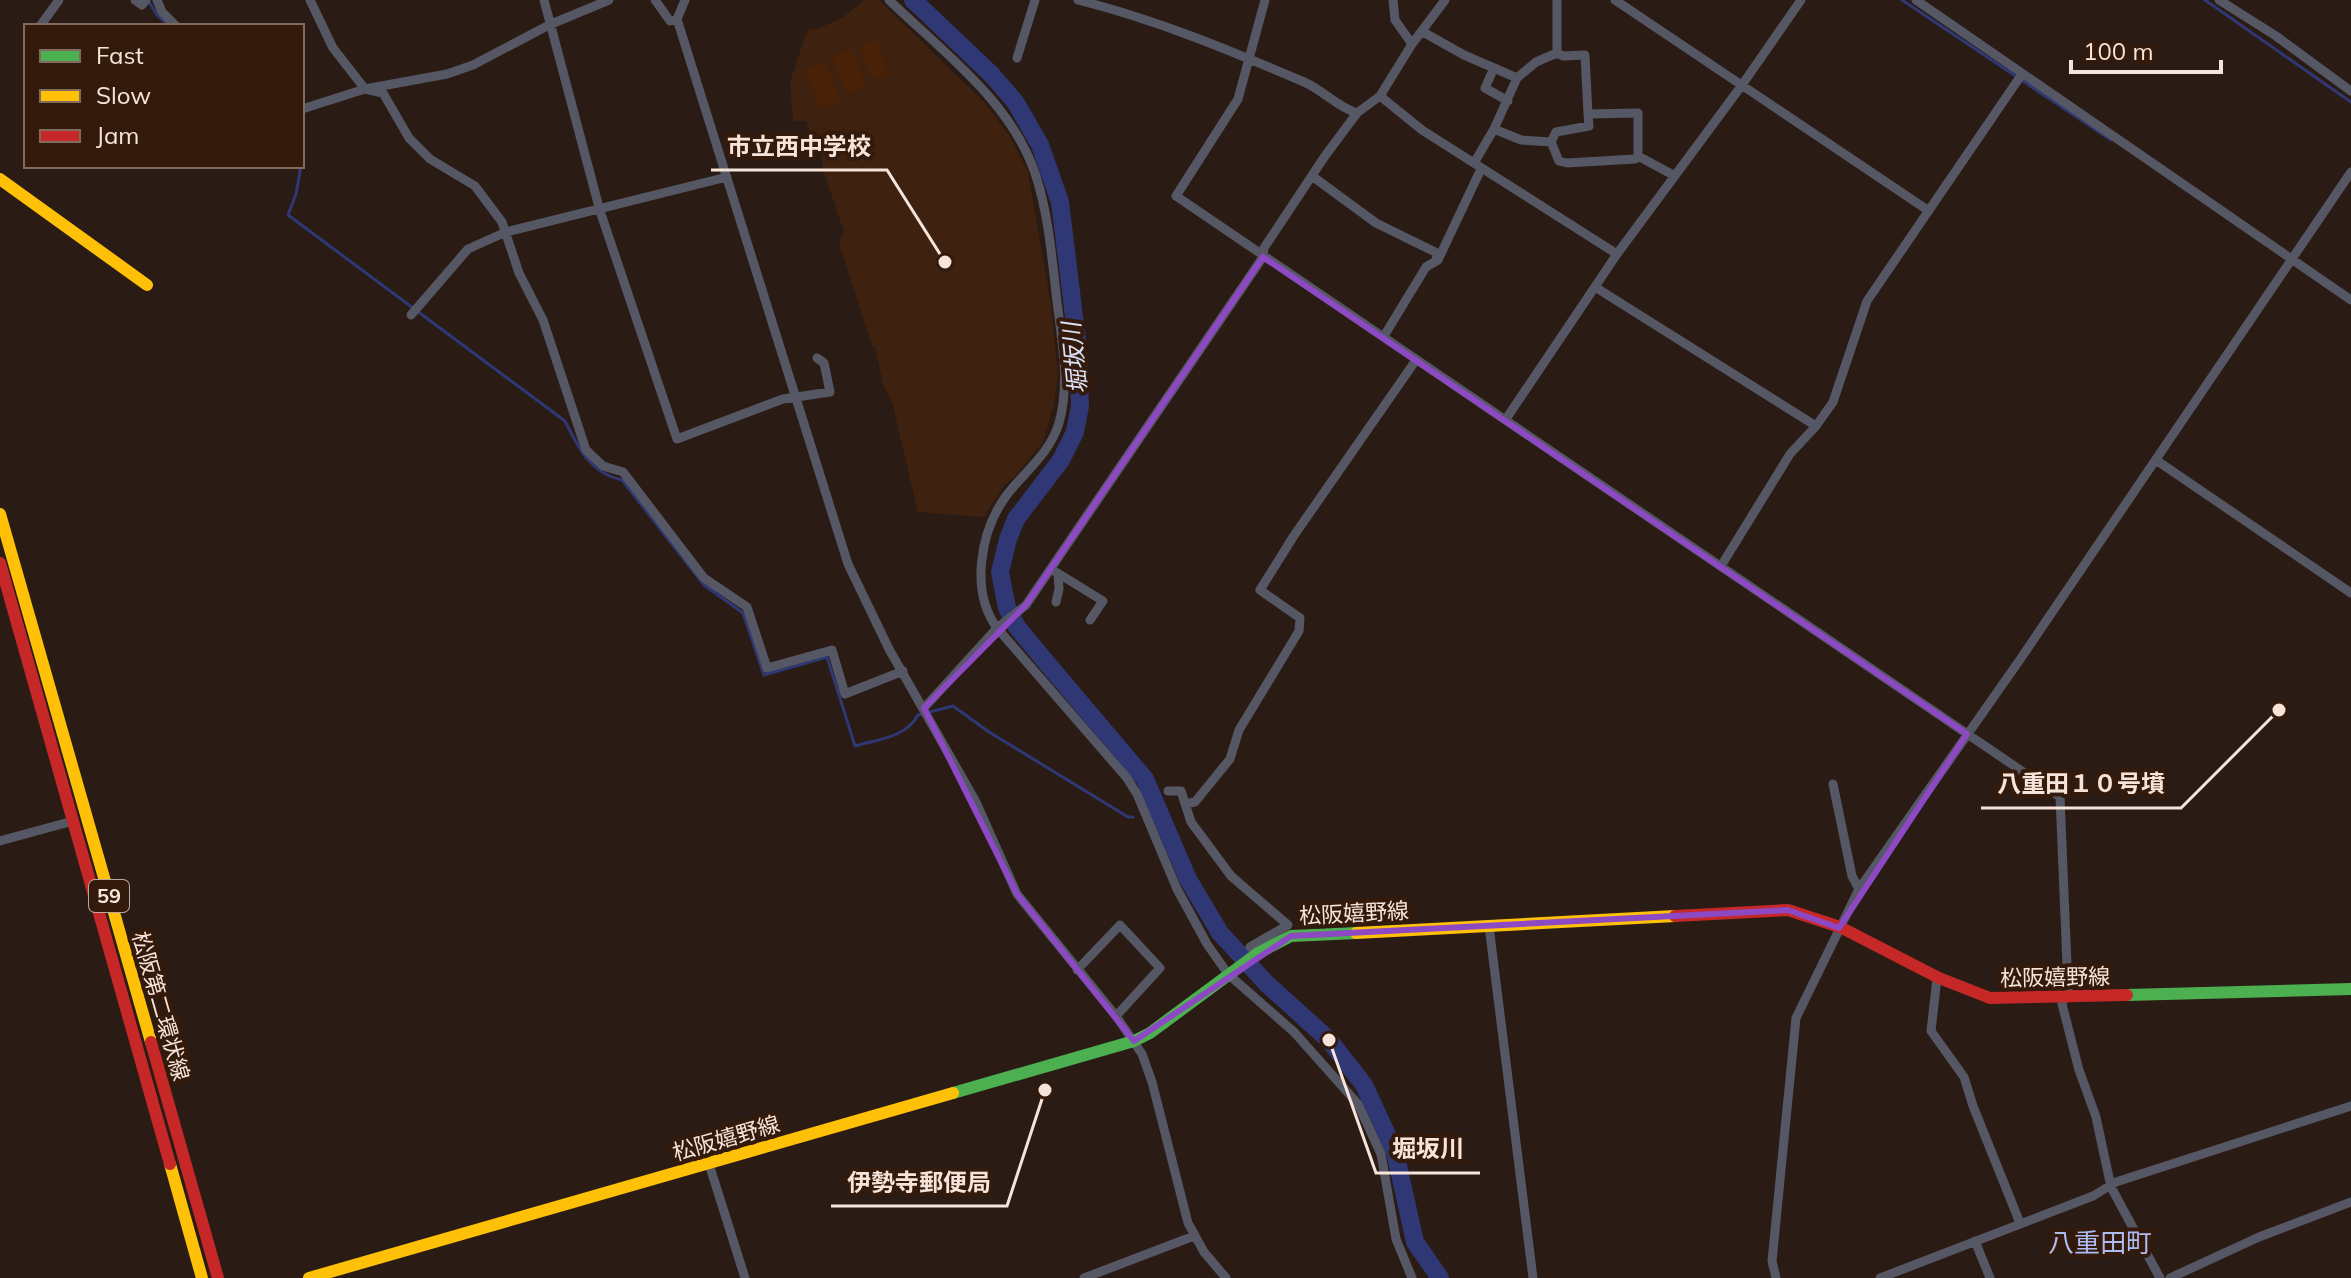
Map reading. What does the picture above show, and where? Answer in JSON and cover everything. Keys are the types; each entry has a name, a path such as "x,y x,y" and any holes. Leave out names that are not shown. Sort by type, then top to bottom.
{"main road":[{"path":"0,179 147,285"},
{"name":"松阪第二環状線","path":"0,514 218,1278"},
{"name":"松阪第二環状線","path":"0,563 202,1278"},
{"name":"松阪嬉野線","path":"309,1278 1134,1041 1150,1033 1258,953 1291,936 1788,910 1808,914 1839,928 1960,990 1990,998 2351,989"}],"street":[{"path":"41,24 59,0"},
{"path":"157,0 162,12 174,24"},
{"path":"310,0 333,48 365,89 383,93 409,138 430,159 475,186 502,222 519,273 543,320 586,450 603,466 623,472 704,578 747,607 767,668 832,650 845,694 903,671"},
{"path":"544,0 600,211 677,439 783,399 830,392 824,363 817,358"},
{"path":"304,108 365,89 447,74 473,65 549,25 609,0"},
{"path":"655,0 670,21 677,19"},
{"path":"685,0 677,19 848,564 889,649 976,802 1017,894 1134,1041 1152,1082 1182,1202 1194,1236 1226,1278"},
{"path":"889,0 959,66 1002,112 1030,162 1046,213 1062,342 1062,411 1053,440 1007,496 989,531 981,588 987,612 1127,778 1137,794 1177,889 1207,944 1228,974 1294,1032 1358,1104 1377,1141 1396,1239 1412,1278"},
{"path":"1017,58 1035,0"},
{"path":"1078,0 1139,16 1249,59 1310,84 1357,113"},
{"path":"1265,0 1238,99 1176,196 2060,797 2068,989 2062,1004 2079,1070 2096,1117 2111,1187 2160,1278"},
{"path":"1393,0 1395,20 1412,44"},
{"path":"926,711 998,627 1026,605 1054,571 1263,257 1264,248 1312,176 1357,113 1380,96 1412,44 1445,0"},
{"path":"1557,0 1557,53"},
{"path":"1615,0 1929,211"},
{"path":"1506,419 1617,254 1801,0"},
{"path":"1916,0 2020,77 2293,257 2351,300"},
{"path":"2219,0 2276,36 2351,91"},
{"path":"1423,32 1464,55 1517,78"},
{"path":"1384,336 1426,267 1438,260 1517,78 1536,62 1557,53 1563,56 1585,55 1589,126 1556,132 1551,142 1559,161 1635,159 1638,156"},
{"path":"1494,68 1485,88 1508,101"},
{"path":"1721,566 1790,454 1833,402 1867,301 2020,77"},
{"path":"1380,96 1422,130 1617,254"},
{"path":"1588,114 1638,113 1638,156"},
{"path":"1494,129 1521,140 1551,142"},
{"path":"1638,156 1675,176"},
{"path":"1776,1278 1772,1261 1796,1018 1859,889 2351,172"},
{"path":"1312,176 1376,223 1435,252 1438,260"},
{"path":"411,315 468,249 506,232 727,177"},
{"path":"1595,287 1816,426"},
{"path":"1185,804 1195,802 1230,759 1239,730 1299,631 1300,618 1260,590 1293,537 1416,360"},
{"path":"2156,460 2351,593"},
{"path":"1054,571 1059,589 1056,602"},
{"path":"1054,571 1103,601 1090,620"},
{"path":"1833,784 1852,876 1859,889"},
{"path":"1168,791 1181,791 1191,822 1231,876 1288,925 1250,947 1258,953"},
{"path":"0,841 73,821"},
{"path":"1077,970 1120,925 1160,968 1116,1016"},
{"path":"1489,926 1533,1278"},
{"path":"1937,978 1931,1031 1964,1077 2020,1223"},
{"path":"1880,1278 2111,1187 2116,1182 2351,1106"},
{"path":"709,1164 745,1278"},
{"path":"2170,1278 2259,1237 2351,1202"},
{"path":"1084,1278 1194,1236"},
{"path":"1975,1241 1990,1278"}],"highlighted area":[{"path":"1263,257 1967,734 1839,928 1788,910 1291,936 1134,1041 1017,894 924,708 1026,605"}],"shaded area":[{"path":"864,0 879,0 984,102 1009,135 1028,172 1051,305 1058,374 1054,404 1043,442 1003,487 984,517 918,512 892,402 883,384 875,347 872,346 839,243 844,232 823,170 820,142 811,135 806,121 793,121 790,82 805,36 809,30 842,18"},
{"path":"877,41 888,74 871,79 860,46"},
{"path":"853,49 866,86 846,94 832,57"},
{"path":"825,61 840,100 820,108 805,69"}],"waterway":[{"name":"堀坂川","path":"913,0 992,75 1016,103 1040,145 1060,202 1077,341 1080,406 1075,432 1061,460 1016,519 1008,539 1000,572 1007,608 1017,627 1145,779 1188,879 1220,933 1267,984 1329,1040 1364,1085 1395,1152 1415,1242 1440,1278"},
{"path":"1902,0 2111,140"},
{"path":"2205,0 2351,102"},
{"path":"149,2 167,24"},
{"path":"301,168 288,215 565,421 587,458 602,472 622,480 704,585 743,613 764,675 827,657 855,746 899,733 918,715 953,706 989,732 1128,817 1133,817"}],"traffic: fast":[{"path":"953,1093 1134,1041 1150,1033 1258,953 1291,936 1356,933"},
{"path":"2127,995 2351,989"}],"traffic: slow":[{"path":"0,179 147,285"},
{"path":"0,514 151,1042"},
{"path":"1356,933 1675,916"},
{"path":"309,1278 953,1093"},
{"path":"170,1164 202,1278"}],"traffic: jam":[{"path":"0,563 170,1164"},
{"path":"1675,916 1788,910 1840,927 1939,978 1990,998 2127,995"},
{"path":"151,1042 218,1278"}],"place":[{"name":"市立西中学校","path":"945,262"},
{"name":"八重田１０号墳","path":"2279,710"},
{"name":"堀坂川","path":"1329,1040"},
{"name":"伊勢寺郵便局","path":"1045,1090"}],"district":[{"name":"八重田町","path":"2100,1243"}]}
